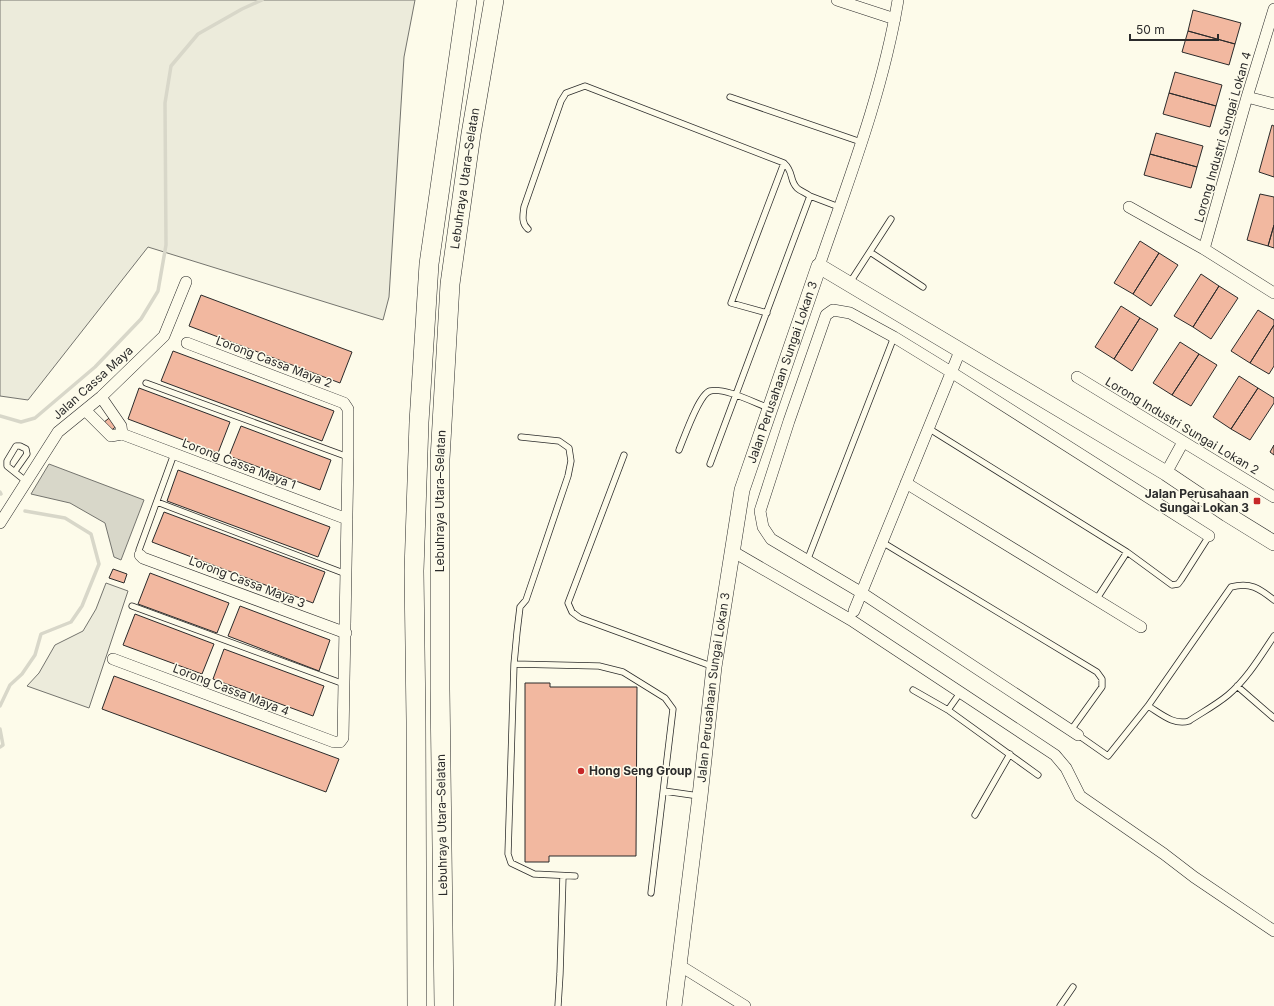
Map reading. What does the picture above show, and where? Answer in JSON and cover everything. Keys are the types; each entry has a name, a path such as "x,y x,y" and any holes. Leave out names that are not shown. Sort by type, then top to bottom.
{"highway":[{"name":"Lebuhraya Utara–Selatan","path":"417,1006 414,571 419,422 430,264 467,0"},
{"name":"Lebuhraya Utara–Selatan","path":"444,1006 440,689 440,458 450,284 471,134 494,0"}],"main road":[{"name":"Jalan Perusahaan Sungai Lokan 3","path":"674,1006 700,796 714,667 742,490 819,266 1166,473 1227,514 1274,543"}],"street":[{"path":"837,0 895,19"},
{"path":"819,266 883,73 898,0"},
{"name":"Lorong Industri Sungai Lokan 4","path":"1204,249 1247,97 1274,9"},
{"path":"1247,97 1274,104"},
{"path":"1129,207 1204,249 1274,293"},
{"name":"Jalan Cassa Maya","path":"0,523 58,432 86,411 164,336 186,282"},
{"path":"1075,733 862,593 770,540 763,527 760,511 789,421 826,315 833,310 850,313 894,337 1209,536"},
{"name":"Lorong Cassa Maya 2","path":"187,343 344,403 348,409 348,457"},
{"path":"853,616 960,351"},
{"name":"Lorong Industri Sungai Lokan 2","path":"1077,377 1274,497"},
{"path":"101,397 121,426 122,434"},
{"name":"Lorong Cassa Maya 1","path":"86,411 111,436 122,434 347,519"},
{"path":"1166,473 1184,442"},
{"path":"344,684 348,457"},
{"path":"906,483 1140,627"},
{"path":"732,551 853,616 960,693 1055,755 1066,768 1080,796 1152,845 1194,877 1274,930"},
{"name":"Lorong Cassa Maya 3","path":"140,555 143,558 346,633"},
{"name":"Lorong Cassa Maya 4","path":"113,659 334,742 340,742 343,738 344,684"},
{"path":"679,965 744,1006"}],"lane":[{"path":"528,229 524,226 524,207 561,101 566,93 584,86 784,163 790,168 794,185 798,189 810,196 839,207"},
{"path":"730,97 861,142"},
{"path":"767,313 731,303 784,163"},
{"path":"710,464 810,196"},
{"path":"849,284 891,219"},
{"path":"870,252 923,287"},
{"path":"807,561 894,337"},
{"path":"146,383 348,457"},
{"path":"679,450 699,402 710,391 724,391 769,408"},
{"path":"928,428 1127,552 1172,585 1178,584 1209,536"},
{"path":"521,437 559,441 569,448 571,461 568,476 526,600 520,607 514,664 508,854 511,863 534,874 575,876"},
{"path":"14,471 27,454 26,449 20,446 16,446 7,461 7,466 27,482"},
{"path":"140,555 139,550 174,454"},
{"path":"624,455 568,603 572,612 580,618 714,667"},
{"path":"157,502 346,574"},
{"path":"882,542 1097,672 1102,679 1102,687 1075,733 1108,756 1148,706 1231,587 1242,584 1254,586 1274,600"},
{"path":"1096,600 1127,552"},
{"path":"132,606 344,684"},
{"path":"1148,706 1175,722 1182,723 1189,721 1227,696 1248,673 1274,636"},
{"path":"514,664 599,666 623,672 665,698 673,709 651,893"},
{"path":"1237,686 1274,718"},
{"path":"913,690 948,710 1038,775"},
{"path":"948,710 960,693"},
{"path":"975,815 1010,754"},
{"path":"664,791 700,796"},
{"path":"558,1006 562,876"},
{"path":"1060,1006 1073,987"}],"shaded area":[{"path":"0,0 415,0 404,57 389,297 383,320 148,247 28,400 0,396"},
{"path":"49,464 144,500 121,560 114,557 105,523 70,503 31,494"},
{"path":"106,583 128,591 89,708 27,686 39,673 55,645 83,631 96,609"}],"building":[{"path":"1193,10 1241,23 1235,44 1188,31"},
{"path":"1188,31 1235,44 1229,65 1182,52"},
{"path":"1175,72 1222,85 1216,106 1169,93"},
{"path":"1169,93 1216,106 1210,127 1163,114"},
{"path":"1272,125 1274,126 1274,177 1259,172"},
{"path":"1156,133 1203,146 1197,167 1150,154"},
{"path":"1150,154 1197,167 1191,188 1144,175"},
{"path":"1260,194 1274,197 1274,225 1268,246 1247,240"},
{"path":"1274,225 1274,248 1268,246"},
{"path":"1140,241 1159,253 1133,294 1114,283"},
{"path":"1159,253 1178,265 1151,306 1133,294"},
{"path":"1201,274 1219,286 1193,327 1174,316"},
{"path":"1219,286 1238,298 1211,339 1193,327"},
{"path":"201,295 352,352 340,383 189,326"},
{"path":"1121,306 1140,318 1114,359 1095,347"},
{"path":"1258,310 1274,320 1274,325 1250,363 1231,351"},
{"path":"1140,318 1158,329 1132,371 1114,359"},
{"path":"1274,325 1274,366 1269,374 1250,363"},
{"path":"1180,342 1199,354 1172,395 1153,383"},
{"path":"173,351 334,411 322,441 161,381"},
{"path":"1199,354 1217,365 1191,406 1172,395"},
{"path":"1239,376 1258,388 1231,429 1213,417"},
{"path":"139,388 230,422 218,453 128,419"},
{"path":"1258,388 1274,398 1274,403 1250,440 1231,429"},
{"path":"117,412 124,421 106,434 99,426"},
{"path":"241,426 331,460 320,490 229,456"},
{"path":"1274,445 1274,455 1270,452"},
{"path":"178,470 330,527 318,557 167,501"},
{"path":"164,512 325,572 313,603 152,542"},
{"path":"113,569 127,574 124,583 109,578"},
{"path":"150,573 229,603 217,633 138,604"},
{"path":"240,606 330,640 319,671 228,636"},
{"path":"135,614 214,644 202,674 123,645"},
{"path":"224,649 324,686 313,716 213,679"},
{"path":"114,676 339,759 326,792 102,709"},
{"name":"Hong Seng Group","path":"525,683 550,683 550,687 637,687 636,856 549,856 549,862 525,862"}],"waterway":[{"path":"0,416 21,422 35,418 95,367 141,319 158,291 166,245 165,103 171,66 198,34 242,9 262,0"},
{"path":"0,706 10,685 22,674 35,655 41,634 71,622 82,606 99,564 91,534 65,518 25,511"},
{"path":"0,729 3,745 0,747"}],"place":[{"name":"Jalan Perusahaan Sungai Lokan 3","path":"1257,501"},
{"name":"Hong Seng Group","path":"581,771"}]}
